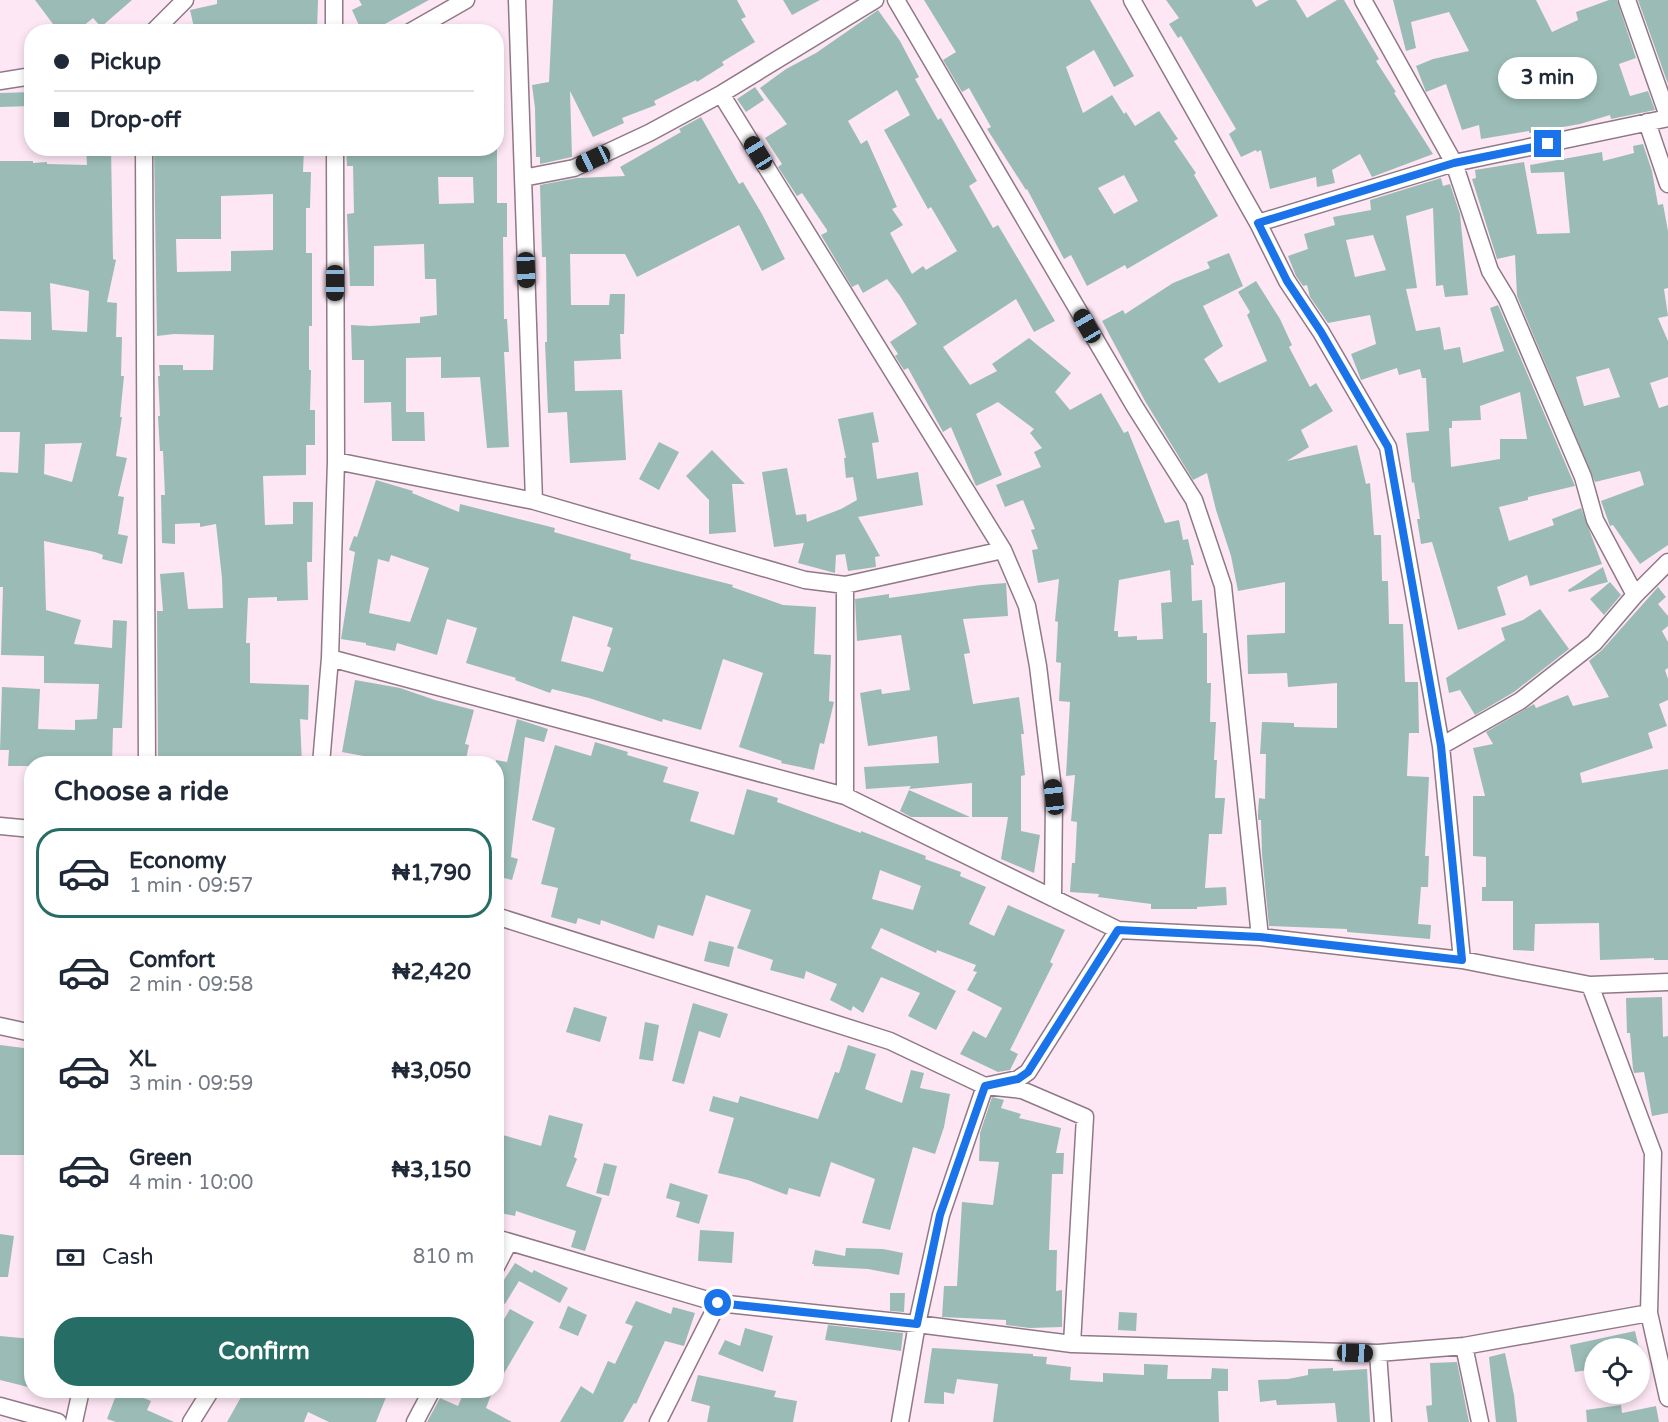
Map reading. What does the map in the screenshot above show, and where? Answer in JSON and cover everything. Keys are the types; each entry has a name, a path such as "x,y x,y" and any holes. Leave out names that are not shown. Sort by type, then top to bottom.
{"street":[{"path":"161,24 185,0"},
{"path":"334,0 334,24"},
{"path":"424,24 466,0"},
{"path":"517,0 534,501"},
{"path":"523,178 574,168 649,133 721,94 875,0"},
{"path":"896,0 1135,407 1194,500 1223,586 1260,937"},
{"path":"1132,0 1258,223 1287,281 1321,332 1388,447 1441,746 1462,960"},
{"path":"1363,0 1454,163 1490,271 1507,299 1583,477 1595,520 1635,595"},
{"path":"1258,223 1454,163 1595,135 1668,117 1627,0"},
{"path":"0,81 24,77"},
{"path":"721,94 1003,550 1027,606 1038,666 1054,797 1053,898"},
{"path":"1647,122 1668,184"},
{"path":"144,156 147,756"},
{"path":"322,756 330,658 336,461 335,156"},
{"path":"336,461 534,501 805,580 845,585 1003,550"},
{"path":"1441,746 1520,701 1594,643 1635,595 1668,562"},
{"path":"845,585 845,796"},
{"path":"330,658 845,796 1118,930 1260,937 1462,960 1590,985 1668,982"},
{"path":"0,826 24,828"},
{"path":"504,919 890,1041 985,1086 1022,1090 1085,1116 1072,1344"},
{"path":"985,1086 1018,1079 1028,1072 1118,930"},
{"path":"1590,985 1661,1151 1648,1313 1668,1398"},
{"path":"0,1026 24,1031"},
{"path":"900,1422 917,1324 940,1215 985,1086"},
{"path":"504,1240 718,1303 917,1324 1072,1344 1378,1353 1464,1346 1648,1313"},
{"path":"658,1422 718,1303"},
{"path":"1464,1346 1480,1422"},
{"path":"1378,1353 1383,1422"},
{"path":"74,1422 79,1398"},
{"path":"191,1422 206,1398"},
{"path":"415,1422 428,1398"},
{"path":"0,1406 58,1422"}],"building":[{"path":"35,0 132,0 104,24 98,24 93,18 86,24 53,24"},
{"path":"217,0 318,0 317,24 193,24 190,10 217,4"},
{"path":"359,0 429,0 385,24 358,24 352,10 362,5"},
{"path":"553,0 737,0 746,17 741,19 755,42 722,62 724,65 697,82 696,80 654,101 656,105 622,118 624,123 593,137 570,91 572,157 540,164 540,157 536,157 532,85 549,82"},
{"path":"783,0 820,0 792,15"},
{"path":"924,0 1090,0 1134,76 1114,87 1094,50 1066,67 1083,113 1112,95 1135,126 1159,111 1178,139 1174,141 1196,173 1194,175 1218,216 1127,269 1125,265 1087,286 1071,255 1064,259 1027,189 987,129 991,127 969,88 962,92 943,60 956,52","holes":["1124,175 1138,201 1114,214 1098,188"]},
{"path":"1166,0 1252,0 1256,7 1269,0 1296,0 1307,18 1337,0 1344,0 1379,59 1376,61 1396,92 1394,93 1433,154 1372,177 1360,154 1332,170 1335,183 1317,187 1316,177 1270,189 1261,150 1241,157 1229,134 1236,129 1181,36 1178,38 1169,24 1179,18"},
{"path":"1393,0 1536,0 1552,32 1578,20 1576,12 1609,0 1617,0 1636,58 1619,64 1630,96 1648,91 1655,110 1611,119 1610,115 1580,124 1481,139 1479,125 1462,130 1446,84 1426,92 1416,66 1433,59 1469,51 1449,12 1411,22 1416,48 1406,51"},
{"path":"1638,0 1668,0 1668,84"},
{"path":"878,10 900,41 919,77 915,79 938,120 941,118 977,181 969,186 993,228 998,225 1055,321 1034,332 1016,299 943,347 970,385 997,371 992,364 1029,338 1071,373 1055,392 1070,410 1101,393 1124,433 1128,431 1165,523 1179,520 1183,540 1188,539 1194,565 1191,565 1192,601 1202,600 1203,633 1207,633 1207,683 1211,683 1210,722 1216,722 1215,798 1225,798 1222,834 1209,834 1205,888 1226,887 1227,905 1197,907 1197,909 1151,909 1151,904 1098,897 1099,894 1070,892 1072,863 1075,863 1077,822 1071,821 1075,775 1066,776 1070,702 1059,701 1061,663 1056,662 1058,622 1055,621 1059,579 1038,583 1032,550 1038,549 1031,530 1035,529 1023,500 1005,507 996,485 1041,467 1034,452 1042,448 1030,433 1034,429 998,402 976,414 1002,475 976,486 951,427 943,432 908,368 904,370 895,356 898,354 890,342 917,324 900,296 887,279 863,293 858,284 852,287 821,235 827,230 802,193 797,196 778,167 782,164 765,138 787,124 760,88 786,69 816,53","holes":["897,90 910,115 884,130 928,209 931,207 957,251 926,270 923,266 912,274 890,233 903,225 892,209 897,207 867,140 861,144 848,121","1170,570 1172,602 1161,603 1163,639 1137,640 1137,636 1118,637 1118,631 1114,631 1119,580"]},
{"path":"755,87 764,100 746,112 737,99"},
{"path":"24,92 24,106 0,107 0,93"},
{"path":"701,117 739,184 743,182 762,214 785,259 762,271 739,225 637,277 625,254 570,254 571,305 609,305 610,294 625,294 624,334 620,334 621,359 574,361 575,391 622,390 626,460 570,463 567,412 548,413 545,342 547,342 546,257 542,257 540,185 577,178 625,176 620,167 681,132 679,129"},
{"path":"1643,144 1652,171 1658,205 1663,204 1668,231 1668,288 1664,289 1668,316 1658,318 1668,341 1668,377 1650,383 1659,408 1668,405 1668,545 1640,564 1613,525 1610,526 1601,501 1644,485 1640,471 1595,482 1517,296 1515,255 1497,259 1472,179 1476,178 1475,170 1524,162 1537,234 1570,233 1564,172 1531,173 1530,165 1602,152 1603,161 1634,153 1633,146","holes":["1609,368 1620,397 1584,406 1576,377"]},
{"path":"86,156 111,156 113,259 116,260 107,302 117,303 116,337 122,337 121,376 124,376 120,417 122,417 116,456 127,458 118,496 124,497 118,534 128,536 122,564 102,559 103,555 95,552 44,541 46,610 81,620 74,644 112,648 113,620 127,621 122,728 113,728 112,756 24,756 24,766 8,766 9,750 0,750 2,687 40,689 38,729 75,730 75,720 97,719 99,684 44,683 44,656 1,655 3,587 0,587 0,472 18,473 20,432 0,432 0,339 31,340 31,312 0,311 0,161 33,161 33,163 47,162 47,164 87,165","holes":["50,283 89,291 87,332 52,330","82,443 72,482 44,474 45,444"]},
{"path":"154,156 304,156 303,172 311,172 310,208 306,208 306,253 312,253 312,326 309,326 309,370 311,370 310,410 315,410 315,445 306,445 306,475 263,476 265,525 293,524 293,502 313,502 312,562 307,562 308,600 277,601 277,597 248,598 246,643 250,643 250,683 309,685 308,720 300,719 302,756 158,756 157,611 163,611 160,574 184,572 188,609 223,608 216,524 200,527 200,523 175,524 175,544 162,543 161,495 165,495 163,451 160,451 158,416 160,416 159,365 183,365 183,370 213,370 214,335 157,336","holes":["273,194 273,250 231,251 231,271 177,272 176,239 221,239 221,196"]},
{"path":"346,156 497,156 497,203 507,203 507,237 503,237 504,319 507,319 509,352 504,352 509,447 487,448 480,377 441,378 441,357 406,358 406,412 424,412 425,441 392,441 391,402 364,403 364,360 352,360 351,325 420,323 420,317 437,315 436,279 425,279 424,244 374,246 374,286 350,286 347,214 354,213 353,166 347,166","holes":["438,177 473,177 474,203 439,204"]},
{"path":"1441,178 1443,186 1450,184 1460,214 1468,295 1445,297 1443,285 1436,286 1433,208 1406,216 1417,288 1406,289 1416,331 1440,327 1444,350 1460,347 1463,363 1504,351 1490,308 1498,305 1575,486 1528,497 1528,500 1499,507 1509,541 1554,525 1552,519 1581,508 1602,564 1530,586 1527,575 1497,587 1506,615 1458,630 1432,542 1421,544 1417,519 1420,519 1414,482 1412,483 1406,433 1429,431 1426,378 1422,378 1420,369 1399,375 1397,368 1361,380 1351,354 1376,344 1370,315 1328,323 1310,297 1307,285 1303,286 1296,276 1288,256 1308,249 1304,234 1335,225 1333,217 1371,210 1370,200","holes":["1373,235 1386,270 1355,277 1346,240","1520,392 1527,439 1500,439 1500,459 1451,467 1449,428 1452,428 1452,421 1481,420 1480,406"]},
{"path":"1229,253 1243,286 1203,306 1223,346 1204,359 1219,383 1267,361 1247,315 1250,312 1238,292 1256,281 1280,319 1292,345 1289,347 1310,387 1316,383 1333,411 1301,430 1309,447 1287,461 1357,445 1366,484 1370,483 1374,535 1381,535 1382,581 1388,581 1389,624 1403,624 1405,682 1418,682 1419,733 1409,733 1407,776 1429,777 1425,856 1429,856 1428,887 1421,887 1418,924 1431,925 1430,939 1347,932 1347,929 1269,926 1261,820 1258,820 1259,798 1265,799 1266,754 1260,754 1262,722 1294,723 1294,727 1337,728 1337,683 1288,687 1287,673 1248,674 1247,635 1285,633 1285,582 1238,591 1231,556 1207,473 1193,480 1145,401 1102,321 1123,310 1125,314 1173,283 1210,268 1207,262"},
{"path":"873,412 879,442 872,443 877,479 918,472 923,505 858,517 880,556 875,557 876,567 848,571 845,554 836,555 835,573 798,563 804,543 774,547 762,472 787,468 796,515 806,514 807,522 841,509 857,500 853,477 846,478 844,458 846,458 838,419"},
{"path":"659,442 679,452 659,490 639,479"},
{"path":"712,450 745,484 732,484 736,532 709,534 709,500 686,476"},
{"path":"376,480 413,491 412,493 459,512 460,504 555,528 554,532 631,554 630,559 733,585 732,587 783,605 816,607 814,654 831,655 829,701 834,702 824,744 820,743 814,770 781,763 782,761 739,747 763,673 723,659 701,730 663,719 662,722 589,698 552,689 550,693 515,680 516,678 466,663 477,628 447,619 437,655 397,643 395,651 341,639 355,552 349,550 354,536 357,537","holes":["391,555 429,568 410,622 369,613 378,559 389,562","573,616 613,628 607,646 611,648 603,672 561,661"]},
{"path":"1603,567 1608,582 1569,592 1568,590"},
{"path":"1610,582 1621,595 1604,615 1590,599"},
{"path":"1006,583 1008,616 963,619 970,653 964,654 973,704 1019,697 1024,734 1021,734 1025,775 1021,776 1021,831 1040,835 1034,873 1001,859 1008,817 972,817 972,783 909,789 911,786 866,789 864,767 939,763 937,736 868,746 860,693 881,689 882,694 910,690 901,635 857,641 855,599 889,594 889,598"},
{"path":"1658,587 1666,597 1658,604 1668,616 1668,626 1662,631 1668,642 1668,668 1665,670 1668,679 1668,700 1659,704 1667,726 1648,733 1653,748 1580,773 1582,783 1668,769 1668,960 1654,960 1654,958 1600,960 1599,923 1535,924 1534,951 1513,950 1513,901 1482,901 1482,887 1486,887 1486,857 1473,856 1473,796 1485,796 1473,748 1493,744 1486,732 1534,704 1536,708 1568,695 1573,706 1609,697 1589,661 1602,650"},
{"path":"1540,609 1569,649 1514,692 1475,715 1460,690 1449,693 1446,678 1505,640 1501,628 1523,620"},
{"path":"355,680 400,688 474,710 465,744 469,745 467,756 364,756 342,752"},
{"path":"517,719 548,729 544,742 525,737 511,857 518,859 512,880 504,878 504,761 507,762"},
{"path":"595,742 628,752 627,755 668,767 663,782 699,792 690,821 734,835 747,789 778,798 777,802 926,856 925,859 961,872 960,876 986,887 969,924 994,936 1008,905 1065,930 1050,962 1053,964 1010,1050 1018,1054 1010,1070 998,1072 960,1054 973,1031 986,1038 1002,1008 967,990 977,972 973,971 976,965 937,950 936,953 881,928 871,948 956,991 936,1030 908,1016 920,993 881,977 863,1013 853,1006 851,1011 830,1000 837,984 806,971 804,979 770,970 773,960 737,948 751,910 706,895 693,936 658,925 654,939 601,920 600,925 578,918 576,924 551,917 558,888 541,884 555,828 532,820 555,745 591,756","holes":["880,870 921,886 913,910 872,899"]},
{"path":"909,790 970,817 911,817 900,811"},
{"path":"709,941 734,947 729,967 704,961"},
{"path":"1662,997 1663,1037 1668,1036 1668,1113 1652,1116 1644,1072 1634,1073 1633,1069 1630,1033 1627,1033 1626,998"},
{"path":"693,1003 728,1014 720,1038 699,1031 684,1084 672,1081"},
{"path":"574,1007 607,1017 600,1042 566,1032"},
{"path":"645,1022 659,1025 653,1061 639,1059"},
{"path":"0,1045 24,1048 24,1155 0,1155"},
{"path":"848,1045 876,1054 865,1089 902,1103 911,1070 924,1073 920,1088 950,1094 944,1127 935,1154 913,1147 890,1230 862,1223 875,1179 831,1162 820,1197 789,1188 787,1195 748,1180 718,1173 734,1118 709,1111 713,1096 738,1103 740,1096 818,1119 835,1072 839,1073"},
{"path":"992,1097 1004,1100 1001,1108 1021,1114 1019,1118 1061,1128 1056,1153 1064,1153 1063,1174 1052,1174 1049,1250 1057,1250 1056,1291 1062,1290 1062,1327 1030,1328 1006,1325 1006,1320 942,1317 944,1286 957,1286 962,1202 993,1205 999,1162 979,1161 980,1133"},
{"path":"549,1115 583,1124 574,1157 577,1159 566,1186 602,1198 585,1251 571,1247 576,1231 516,1211 515,1216 504,1214 504,1135 541,1146"},
{"path":"604,1163 617,1166 609,1196 596,1193"},
{"path":"670,1183 708,1195 699,1224 676,1217 680,1202 666,1198"},
{"path":"700,1230 734,1232 732,1263 698,1261"},
{"path":"0,1234 14,1236 8,1277 0,1277"},
{"path":"846,1248 883,1249 903,1253 899,1275 868,1269 814,1266 812,1264 815,1250 845,1256"},
{"path":"515,1263 568,1288 560,1303 519,1281 505,1304 504,1280"},
{"path":"890,1293 905,1293 904,1312 890,1311"},
{"path":"636,1301 671,1314 673,1307 695,1313 684,1346 665,1341 636,1404 634,1403 623,1422 560,1422 581,1386 593,1394 608,1361 615,1364 633,1326 625,1323"},
{"path":"568,1306 587,1315 578,1336 559,1328"},
{"path":"510,1309 534,1322 504,1373 504,1319"},
{"path":"1119,1312 1137,1313 1136,1331 1118,1330"},
{"path":"828,1325 903,1333 901,1351 825,1340"},
{"path":"745,1328 773,1336 763,1372 718,1354 725,1340 740,1346"},
{"path":"1635,1331 1637,1338 1602,1338"},
{"path":"0,1336 24,1338 24,1386 0,1380"},
{"path":"1584,1342 1584,1371 1575,1372 1570,1345"},
{"path":"932,1348 1033,1354 1033,1356 1047,1357 1046,1364 1071,1367 1070,1380 1103,1382 1103,1373 1144,1375 1144,1364 1168,1365 1167,1379 1211,1379 1212,1368 1228,1369 1228,1391 1218,1391 1219,1422 993,1422 998,1384 957,1379 954,1394 944,1392 944,1404 924,1403"},
{"path":"1505,1353 1517,1422 1496,1422 1489,1357"},
{"path":"1457,1362 1469,1422 1428,1422 1426,1406 1432,1405 1430,1363"},
{"path":"1333,1368 1333,1371 1367,1369 1370,1422 1337,1422 1335,1403 1277,1405 1276,1400 1260,1402 1258,1380 1288,1379 1308,1375 1308,1369"},
{"path":"698,1375 776,1391 774,1397 797,1401 793,1422 707,1422 710,1406 691,1401"},
{"path":"115,1398 144,1398 151,1401 147,1410 174,1422 116,1422 107,1419"},
{"path":"240,1398 386,1398 376,1422 329,1422 308,1412 304,1422 227,1422"},
{"path":"440,1398 458,1406 462,1398 490,1398 486,1408 512,1422 427,1422"},
{"path":"1621,1405 1622,1413 1656,1406 1659,1422 1587,1422 1586,1410"}],"route":[{"path":"718,1303 917,1324 940,1215 985,1086 1018,1079 1028,1072 1118,930 1260,937 1462,960 1441,746 1388,447 1321,332 1287,281 1258,223 1454,163 1548,144"}]}
